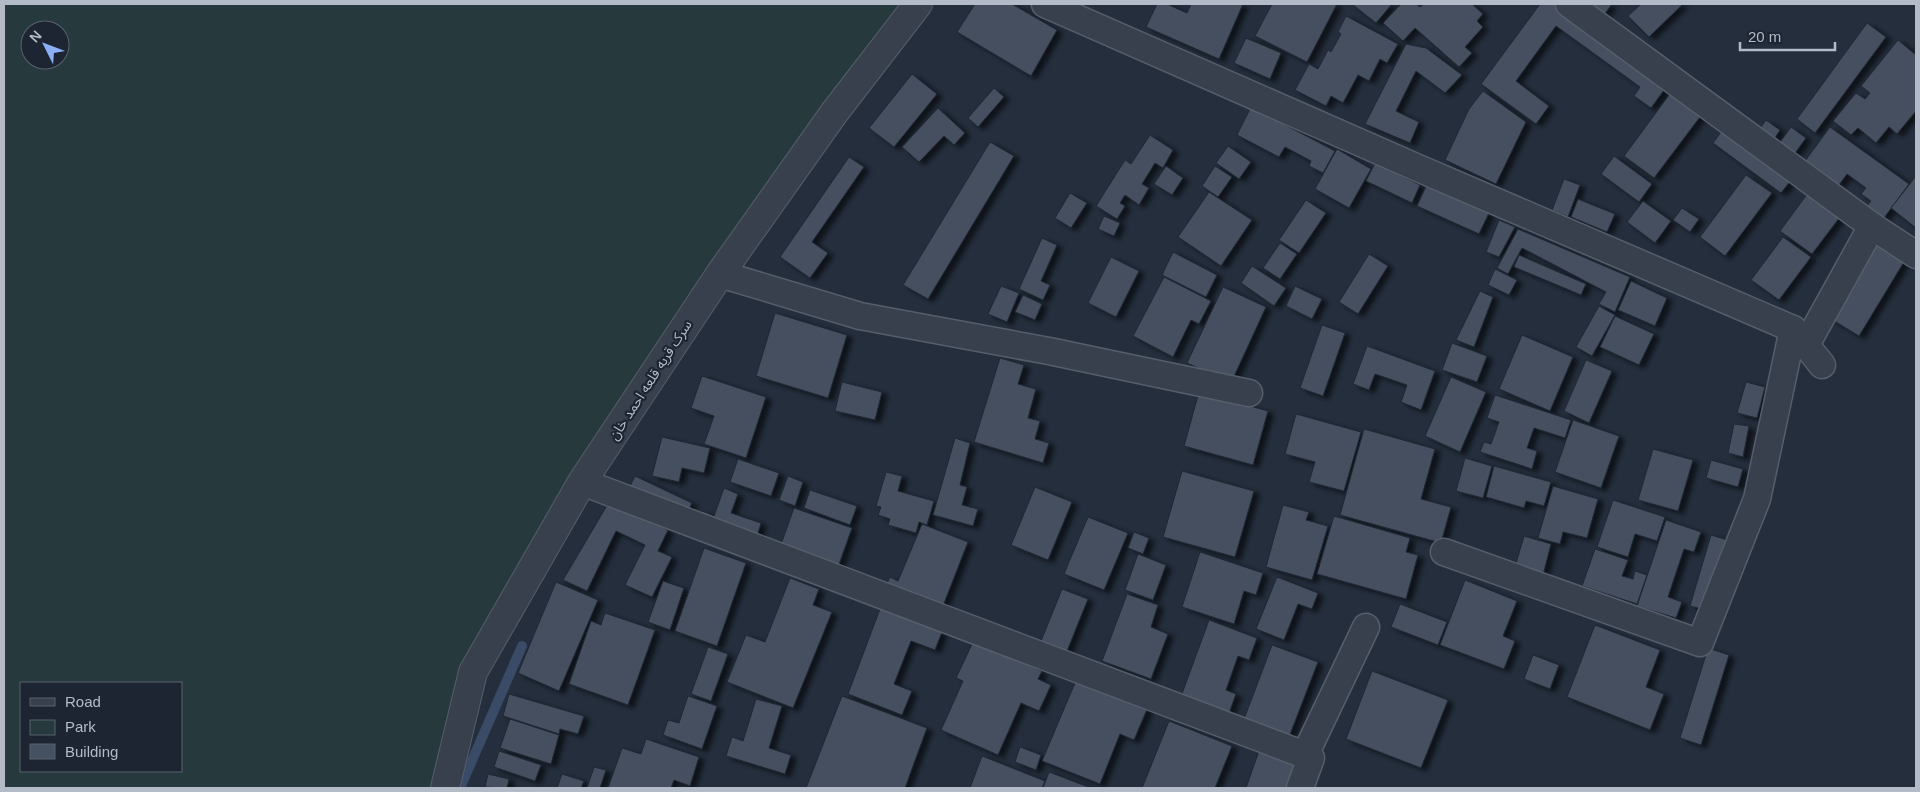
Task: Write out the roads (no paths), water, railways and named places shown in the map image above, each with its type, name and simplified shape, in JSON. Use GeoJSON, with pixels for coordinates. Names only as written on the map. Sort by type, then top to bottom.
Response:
{"type":"FeatureCollection","features":[{"type":"Feature","properties":{"kind":"street","name":"سرک قریه قلعه احمد خان"},"geometry":{"type":"LineString","coordinates":[[445,788],[473,672],[582,482],[720,274],[834,113],[918,4]]}},
{"type":"Feature","properties":{"kind":"street"},"geometry":{"type":"LineString","coordinates":[[1044,4],[1418,168],[1807,347]]}},
{"type":"Feature","properties":{"kind":"street"},"geometry":{"type":"LineString","coordinates":[[1569,4],[1872,226],[1916,255]]}},
{"type":"Feature","properties":{"kind":"street"},"geometry":{"type":"LineString","coordinates":[[1444,552],[1700,643],[1757,498],[1807,347],[1872,226]]}},
{"type":"Feature","properties":{"kind":"street"},"geometry":{"type":"LineString","coordinates":[[720,274],[860,316],[1049,350],[1249,393]]}},
{"type":"Feature","properties":{"kind":"street"},"geometry":{"type":"LineString","coordinates":[[582,482],[1311,758],[1300,788]]}},
{"type":"Feature","properties":{"kind":"street"},"geometry":{"type":"LineString","coordinates":[[1304,756],[1366,627]]}},
{"type":"Feature","properties":{"kind":"waterway"},"geometry":{"type":"LineString","coordinates":[[460,788],[522,646]]}}]}
